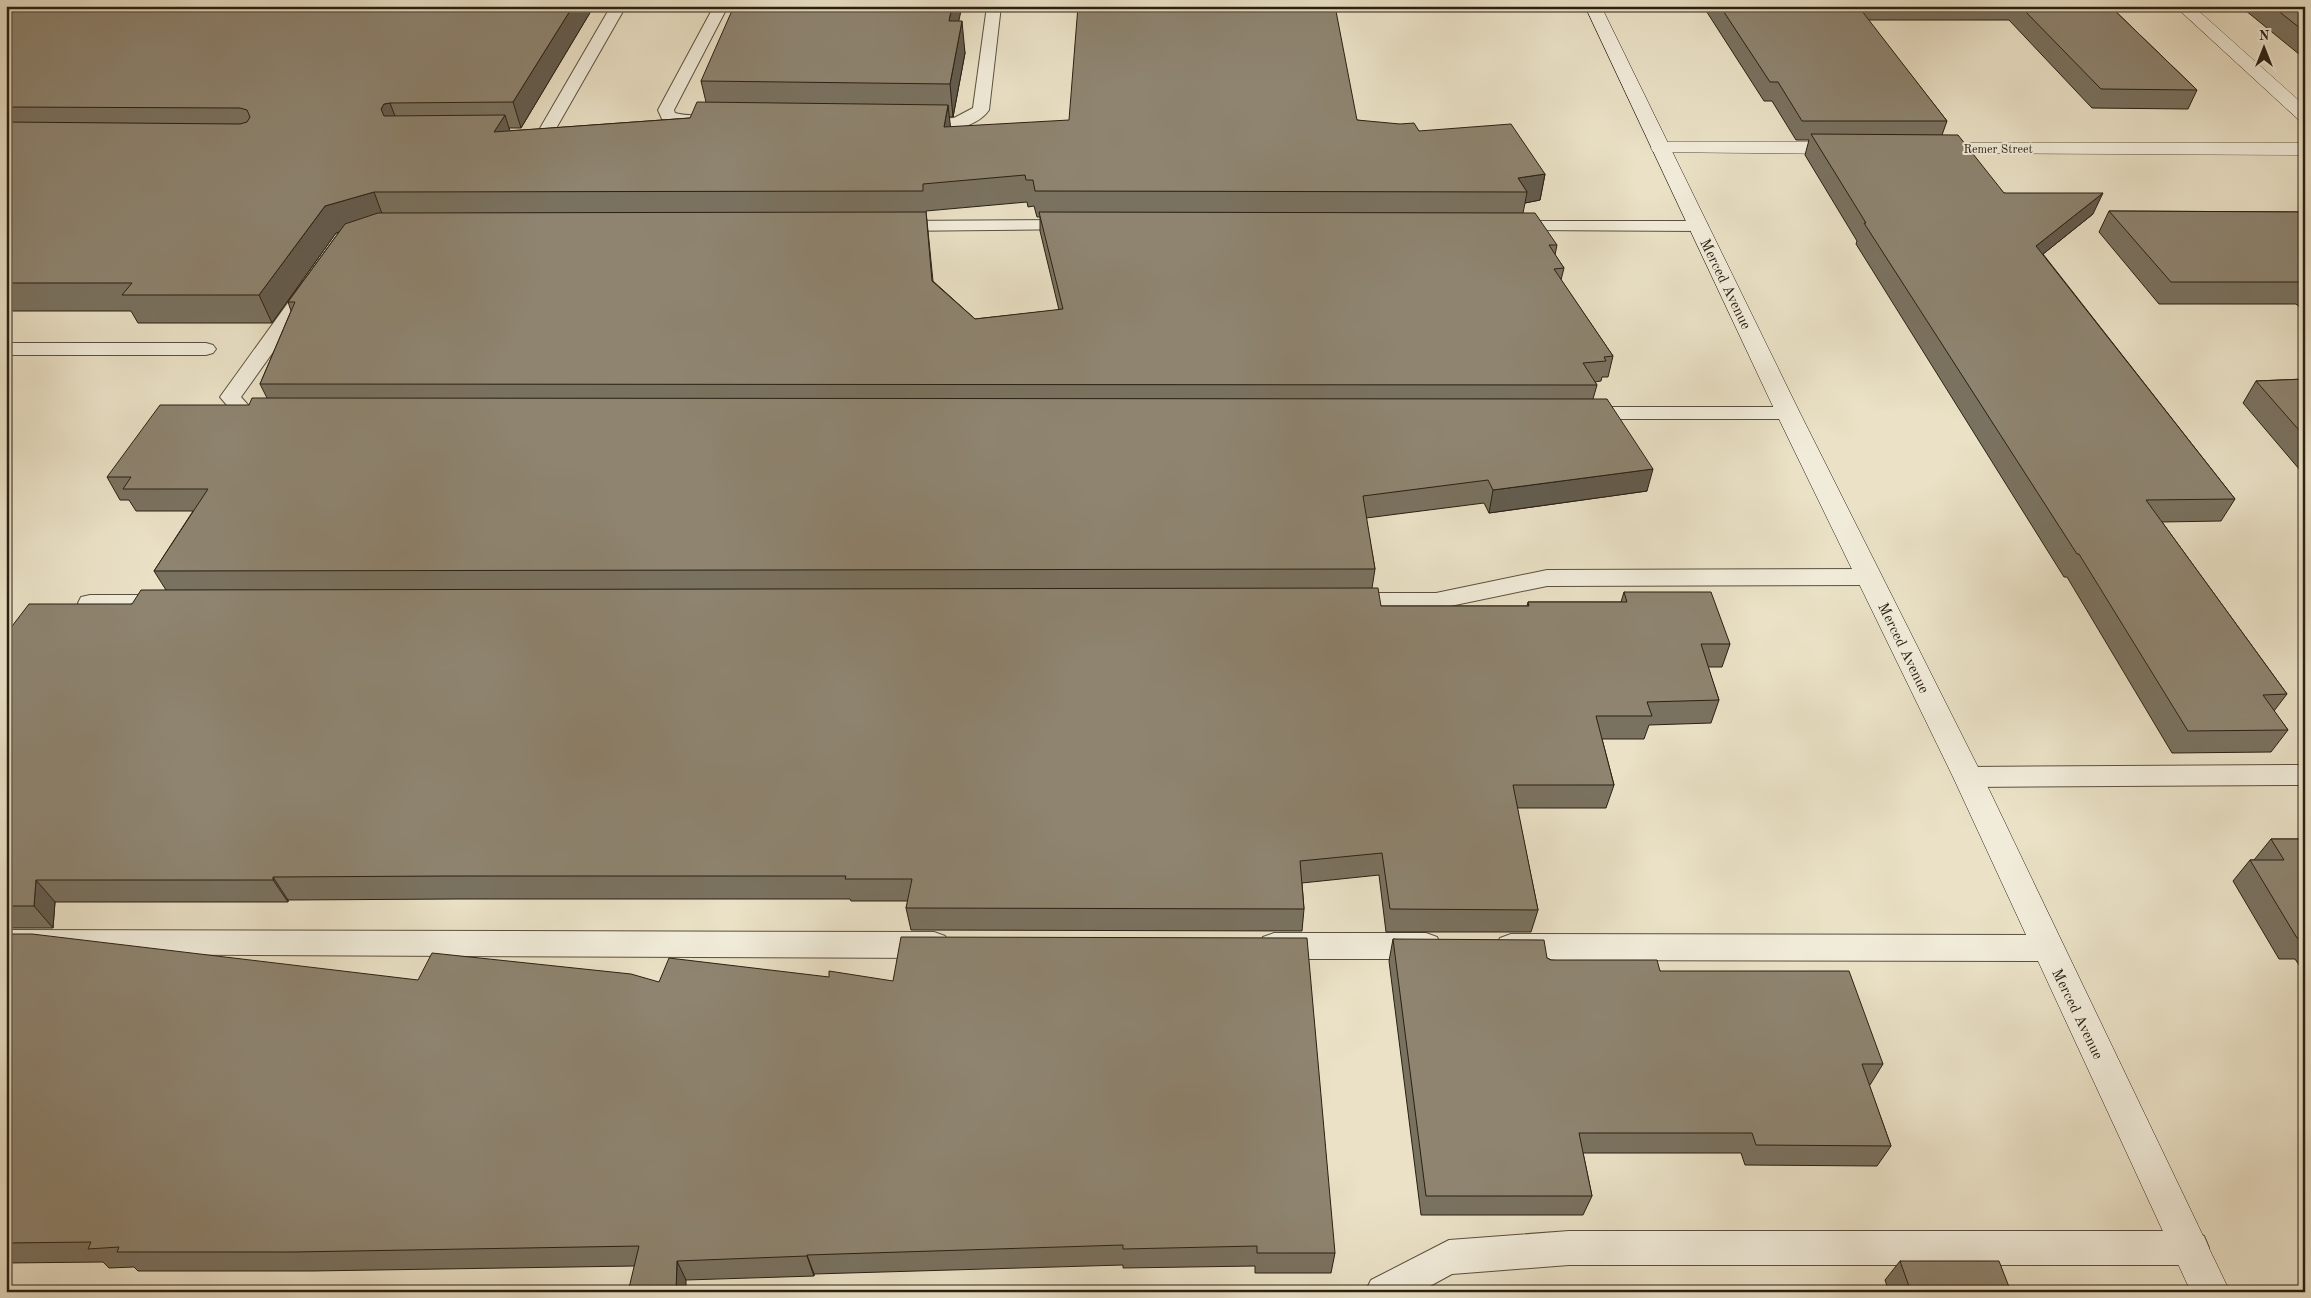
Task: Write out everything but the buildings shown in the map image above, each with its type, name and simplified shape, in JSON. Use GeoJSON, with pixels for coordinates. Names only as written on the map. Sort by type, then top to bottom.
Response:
{"type":"FeatureCollection","features":[{"type":"Feature","properties":{"kind":"street","name":"Merced Avenue"},"geometry":{"type":"LineString","coordinates":[[1593,6],[1788,413],[1968,777],[2047,948],[2192,1248],[2211,1292]]}},
{"type":"Feature","properties":{"kind":"street"},"geometry":{"type":"LineString","coordinates":[[2182,6],[2305,116]]}},
{"type":"Feature","properties":{"kind":"street"},"geometry":{"type":"LineString","coordinates":[[1660,148],[1859,148]]}},
{"type":"Feature","properties":{"kind":"street","name":"Remer Street"},"geometry":{"type":"LineString","coordinates":[[1918,148],[2305,149]]}},
{"type":"Feature","properties":{"kind":"lane"},"geometry":{"type":"LineString","coordinates":[[506,135],[544,135],[619,6]]}},
{"type":"Feature","properties":{"kind":"lane"},"geometry":{"type":"LineString","coordinates":[[721,6],[666,110],[668,116],[685,121],[725,121]]}},
{"type":"Feature","properties":{"kind":"lane"},"geometry":{"type":"LineString","coordinates":[[904,124],[953,124],[969,120],[981,110],[994,6]]}},
{"type":"Feature","properties":{"kind":"lane"},"geometry":{"type":"LineString","coordinates":[[877,226],[1090,225]]}},
{"type":"Feature","properties":{"kind":"lane"},"geometry":{"type":"LineString","coordinates":[[1492,225],[1699,226]]}},
{"type":"Feature","properties":{"kind":"lane"},"geometry":{"type":"LineString","coordinates":[[283,412],[243,412],[230,397],[322,270]]}},
{"type":"Feature","properties":{"kind":"lane"},"geometry":{"type":"LineString","coordinates":[[6,349],[206,349]]}},
{"type":"Feature","properties":{"kind":"lane"},"geometry":{"type":"LineString","coordinates":[[1559,413],[1788,413]]}},
{"type":"Feature","properties":{"kind":"lane"},"geometry":{"type":"LineString","coordinates":[[1326,602],[1436,601],[1547,578],[1869,577]]}},
{"type":"Feature","properties":{"kind":"lane"},"geometry":{"type":"LineString","coordinates":[[90,603],[190,603]]}},
{"type":"Feature","properties":{"kind":"lane"},"geometry":{"type":"LineString","coordinates":[[1968,777],[2305,775]]}},
{"type":"Feature","properties":{"kind":"lane"},"geometry":{"type":"LineString","coordinates":[[6,942],[962,945]]}},
{"type":"Feature","properties":{"kind":"lane"},"geometry":{"type":"LineString","coordinates":[[1250,946],[1450,946]]}},
{"type":"Feature","properties":{"kind":"lane"},"geometry":{"type":"LineString","coordinates":[[1479,947],[2047,948]]}},
{"type":"Feature","properties":{"kind":"lane"},"geometry":{"type":"LineString","coordinates":[[1382,1292],[1449,1257],[1569,1248],[2192,1248]]}}]}
